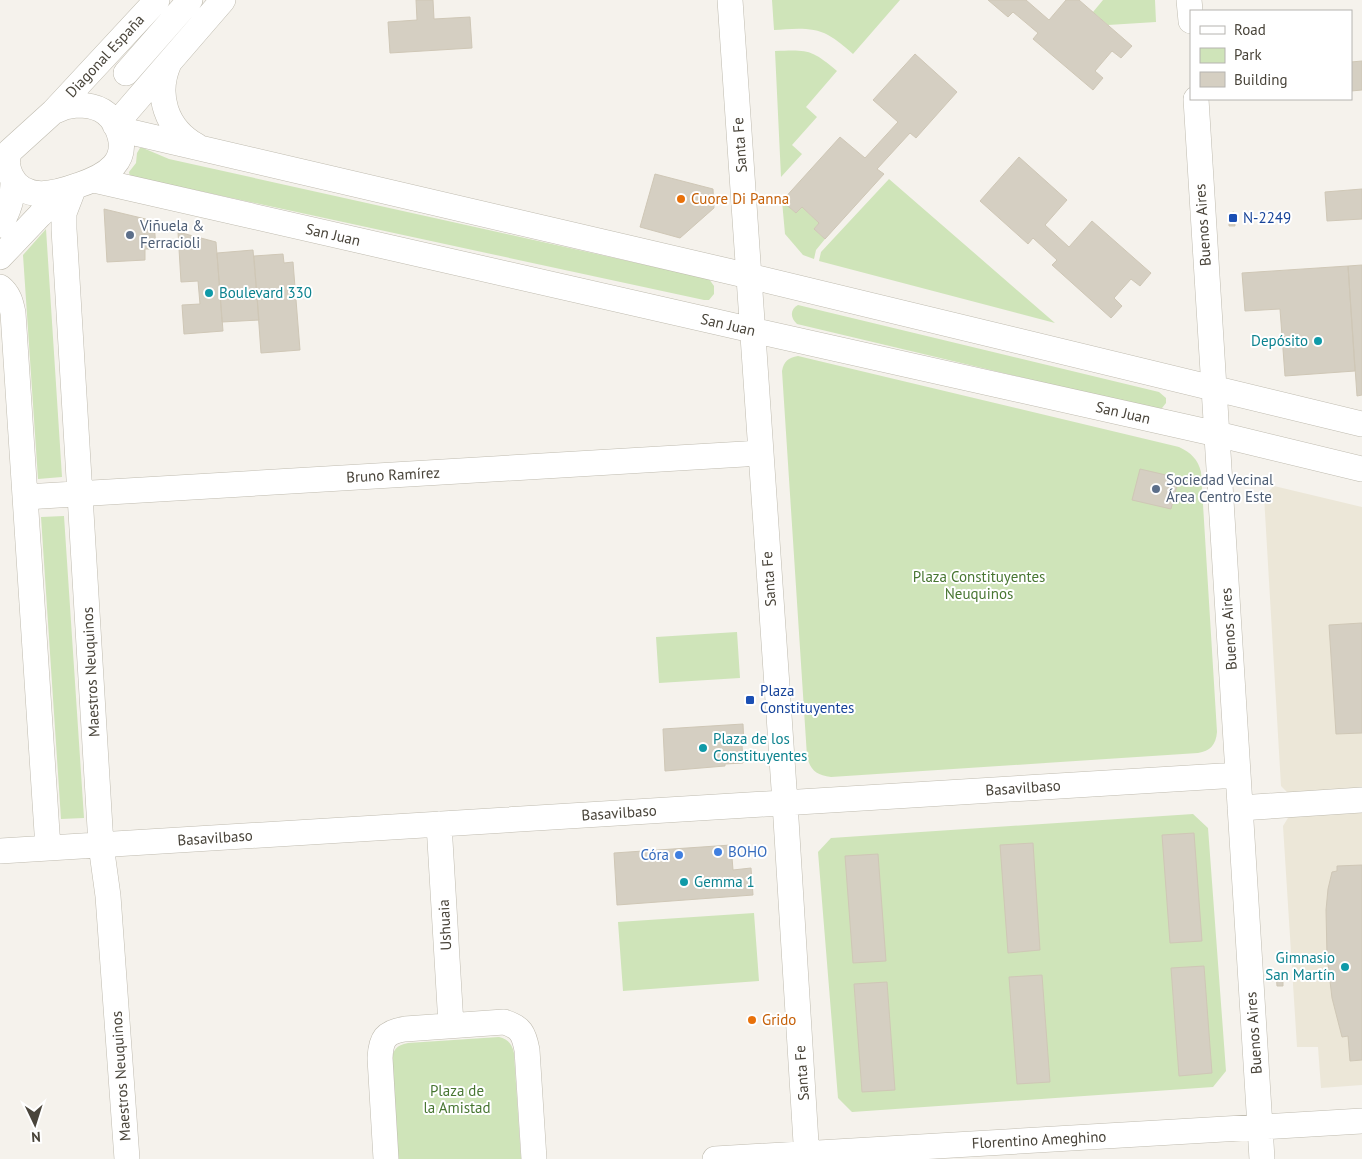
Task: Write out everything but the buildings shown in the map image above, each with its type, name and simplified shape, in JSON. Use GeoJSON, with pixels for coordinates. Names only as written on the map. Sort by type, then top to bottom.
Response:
{"type":"FeatureCollection","features":[{"type":"Feature","properties":{"kind":"street","name":"Diagonal España"},"geometry":{"type":"LineString","coordinates":[[14,188],[7,165],[10,150],[53,112],[157,0]]}},
{"type":"Feature","properties":{"kind":"street"},"geometry":{"type":"LineString","coordinates":[[126,73],[190,0]]}},
{"type":"Feature","properties":{"kind":"street"},"geometry":{"type":"LineString","coordinates":[[116,127],[169,62],[224,0]]}},
{"type":"Feature","properties":{"kind":"street","name":"Santa Fe"},"geometry":{"type":"LineString","coordinates":[[730,0],[807,1156]]}},
{"type":"Feature","properties":{"kind":"street"},"geometry":{"type":"LineString","coordinates":[[169,62],[163,80],[166,109],[179,134],[201,149]]}},
{"type":"Feature","properties":{"kind":"street","name":"Buenos Aires"},"geometry":{"type":"LineString","coordinates":[[1196,100],[1262,1159]]}},
{"type":"Feature","properties":{"kind":"street","name":"Diagonal España"},"geometry":{"type":"LineString","coordinates":[[53,112],[65,106],[90,105],[100,108],[106,113],[116,127]]}},
{"type":"Feature","properties":{"kind":"street"},"geometry":{"type":"LineString","coordinates":[[116,127],[201,149],[749,276],[1362,424]]}},
{"type":"Feature","properties":{"kind":"street"},"geometry":{"type":"LineString","coordinates":[[0,225],[9,208],[14,188],[47,194],[78,186],[105,174],[114,166],[119,157],[121,142],[116,127]]}},
{"type":"Feature","properties":{"kind":"street"},"geometry":{"type":"LineString","coordinates":[[0,135],[31,133]]}},
{"type":"Feature","properties":{"kind":"street"},"geometry":{"type":"LineString","coordinates":[[0,256],[40,215],[78,186]]}},
{"type":"Feature","properties":{"kind":"street","name":"San Juan"},"geometry":{"type":"LineString","coordinates":[[78,186],[752,330],[1217,434],[1362,469]]}},
{"type":"Feature","properties":{"kind":"street","name":"Maestros Neuquinos"},"geometry":{"type":"LineString","coordinates":[[78,186],[64,214],[64,229],[101,845],[108,896],[127,1159]]}},
{"type":"Feature","properties":{"kind":"street"},"geometry":{"type":"LineString","coordinates":[[0,287],[6,292],[13,313],[48,848]]}},
{"type":"Feature","properties":{"kind":"street","name":"Bruno Ramírez"},"geometry":{"type":"LineString","coordinates":[[25,497],[761,453]]}},
{"type":"Feature","properties":{"kind":"street","name":"Basavilbaso"},"geometry":{"type":"LineString","coordinates":[[0,851],[1238,775]]}},
{"type":"Feature","properties":{"kind":"street"},"geometry":{"type":"LineString","coordinates":[[1240,808],[1362,800]]}},
{"type":"Feature","properties":{"kind":"street","name":"Ushuaia"},"geometry":{"type":"LineString","coordinates":[[439,824],[451,1025]]}},
{"type":"Feature","properties":{"kind":"street"},"geometry":{"type":"LineString","coordinates":[[386,1159],[380,1058],[384,1037],[405,1028],[504,1022],[516,1027],[520,1031],[524,1037],[527,1050],[534,1159]]}},
{"type":"Feature","properties":{"kind":"street","name":"Florentino Ameghino"},"geometry":{"type":"LineString","coordinates":[[715,1159],[807,1156],[1362,1121]]}},
{"type":"Feature","properties":{"kind":"shaded area"},"geometry":{"type":"Polygon","coordinates":[[[1274,486],[1362,507],[1362,789],[1290,795],[1281,786],[1264,496],[1274,486]]]}},
{"type":"Feature","properties":{"kind":"shaded area"},"geometry":{"type":"Polygon","coordinates":[[[1362,808],[1362,1085],[1321,1088],[1318,1047],[1297,1047],[1283,826],[1291,813],[1362,808]]]}},
{"type":"Feature","properties":{"kind":"green space"},"geometry":{"type":"Polygon","coordinates":[[[772,0],[900,0],[853,54],[835,39],[822,32],[801,29],[774,30],[772,0]]]}},
{"type":"Feature","properties":{"kind":"green space"},"geometry":{"type":"Polygon","coordinates":[[[1103,0],[1155,0],[1156,22],[1108,25],[1093,12],[1103,0]]]}},
{"type":"Feature","properties":{"kind":"green space"},"geometry":{"type":"Polygon","coordinates":[[[775,51],[809,52],[821,58],[837,71],[806,107],[817,117],[792,145],[802,154],[781,177],[775,51]]]}},
{"type":"Feature","properties":{"kind":"green space"},"geometry":{"type":"Polygon","coordinates":[[[140,148],[169,159],[709,279],[714,286],[714,294],[709,300],[704,300],[130,177],[129,172],[136,163],[137,153],[140,148]]]}},
{"type":"Feature","properties":{"kind":"green space"},"geometry":{"type":"Polygon","coordinates":[[[889,179],[1055,323],[819,261],[821,252],[889,179]]]}},
{"type":"Feature","properties":{"kind":"green space"},"geometry":{"type":"Polygon","coordinates":[[[782,201],[796,213],[802,207],[819,223],[814,229],[825,239],[816,250],[814,259],[803,255],[785,234],[782,201]]]}},
{"type":"Feature","properties":{"kind":"green space"},"geometry":{"type":"Polygon","coordinates":[[[46,229],[62,477],[38,479],[23,255],[46,229]]]}},
{"type":"Feature","properties":{"kind":"green space"},"geometry":{"type":"Polygon","coordinates":[[[798,305],[1159,392],[1166,398],[1166,403],[1162,408],[1155,409],[797,324],[792,314],[793,309],[798,305]]]}},
{"type":"Feature","properties":{"kind":"green space","name":"Plaza Constituyentes Neuquinos"},"geometry":{"type":"Polygon","coordinates":[[[798,356],[1179,447],[1193,457],[1198,463],[1201,472],[1217,732],[1212,747],[1198,753],[831,777],[814,771],[807,756],[782,371],[787,361],[798,356]]]}},
{"type":"Feature","properties":{"kind":"green space"},"geometry":{"type":"Polygon","coordinates":[[[64,516],[84,818],[61,819],[41,517],[64,516]]]}},
{"type":"Feature","properties":{"kind":"green space"},"geometry":{"type":"Polygon","coordinates":[[[737,632],[740,678],[659,683],[656,637],[737,632]]]}},
{"type":"Feature","properties":{"kind":"green space"},"geometry":{"type":"Polygon","coordinates":[[[1193,814],[1208,828],[1226,1071],[1213,1087],[852,1112],[838,1098],[818,852],[831,838],[1193,814]]]}},
{"type":"Feature","properties":{"kind":"green space"},"geometry":{"type":"Polygon","coordinates":[[[754,913],[759,981],[623,991],[618,922],[754,913]]]}},
{"type":"Feature","properties":{"kind":"green space","name":"Plaza de la Amistad"},"geometry":{"type":"Polygon","coordinates":[[[499,1037],[509,1042],[514,1053],[521,1159],[398,1159],[391,1062],[396,1049],[408,1043],[499,1037]]]}},
{"type":"Feature","properties":{"kind":"place","name":"Cuore Di Panna"},"geometry":{"type":"Point","coordinates":[681,199]}},
{"type":"Feature","properties":{"kind":"place","name":"N-2249"},"geometry":{"type":"Point","coordinates":[1233,218]}},
{"type":"Feature","properties":{"kind":"place","name":"Viñuela & Ferracioli"},"geometry":{"type":"Point","coordinates":[130,235]}},
{"type":"Feature","properties":{"kind":"place","name":"Boulevard 330"},"geometry":{"type":"Point","coordinates":[209,293]}},
{"type":"Feature","properties":{"kind":"place","name":"Depósito"},"geometry":{"type":"Point","coordinates":[1318,341]}},
{"type":"Feature","properties":{"kind":"place","name":"Sociedad Vecinal Área Centro Este"},"geometry":{"type":"Point","coordinates":[1156,489]}},
{"type":"Feature","properties":{"kind":"place","name":"Plaza Constituyentes"},"geometry":{"type":"Point","coordinates":[750,700]}},
{"type":"Feature","properties":{"kind":"place","name":"Plaza de los Constituyentes"},"geometry":{"type":"Point","coordinates":[703,748]}},
{"type":"Feature","properties":{"kind":"place","name":"BOHO"},"geometry":{"type":"Point","coordinates":[718,852]}},
{"type":"Feature","properties":{"kind":"place","name":"Córa"},"geometry":{"type":"Point","coordinates":[679,855]}},
{"type":"Feature","properties":{"kind":"place","name":"Gemma 1"},"geometry":{"type":"Point","coordinates":[684,882]}},
{"type":"Feature","properties":{"kind":"place","name":"Gimnasio San Martín"},"geometry":{"type":"Point","coordinates":[1345,967]}},
{"type":"Feature","properties":{"kind":"place","name":"Grido"},"geometry":{"type":"Point","coordinates":[752,1020]}}]}
